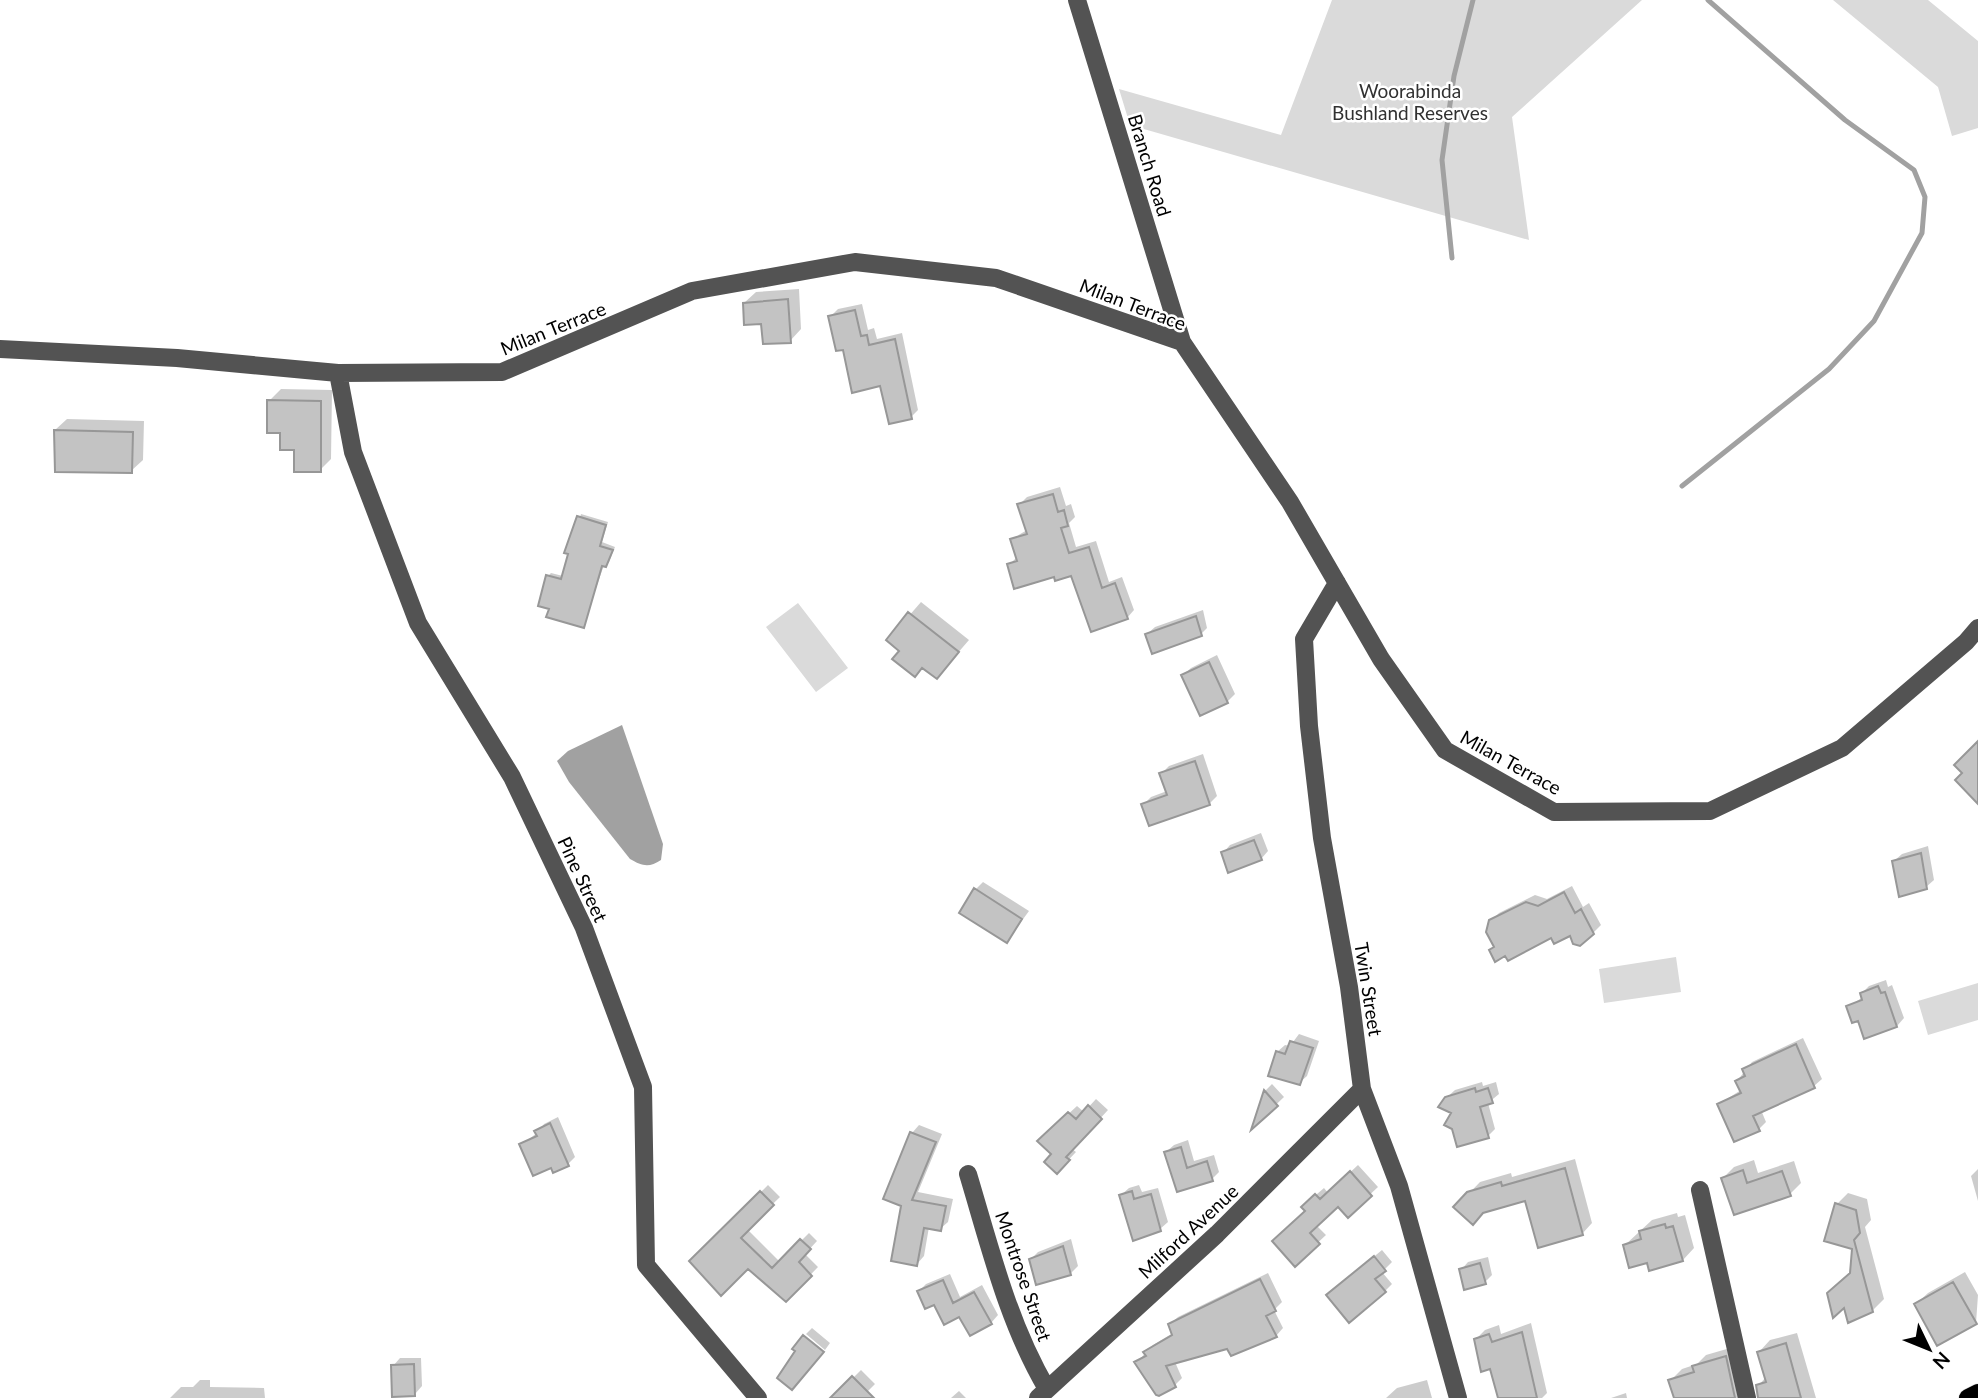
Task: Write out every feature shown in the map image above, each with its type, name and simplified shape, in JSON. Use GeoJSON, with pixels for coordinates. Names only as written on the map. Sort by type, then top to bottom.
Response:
{"type":"FeatureCollection","features":[{"type":"Feature","properties":{"kind":"main road"},"geometry":{"type":"LineString","coordinates":[[1968,1398],[1978,1393]]}},
{"type":"Feature","properties":{"kind":"street","name":"Branch Road"},"geometry":{"type":"LineString","coordinates":[[1077,0],[1182,342]]}},
{"type":"Feature","properties":{"kind":"street","name":"Milan Terrace"},"geometry":{"type":"LineString","coordinates":[[0,349],[172,357],[338,373],[502,372],[692,291],[855,262],[996,278],[1081,305],[1182,342],[1290,502],[1381,659],[1445,750],[1554,812],[1710,811],[1842,748],[1966,642],[1978,628]]}},
{"type":"Feature","properties":{"kind":"street","name":"Pine Street"},"geometry":{"type":"LineString","coordinates":[[338,373],[353,452],[418,623],[512,777],[584,928],[643,1087],[646,1265],[758,1398]]}},
{"type":"Feature","properties":{"kind":"street","name":"Twin Street"},"geometry":{"type":"LineString","coordinates":[[1337,583],[1304,639],[1309,726],[1321,826],[1349,987],[1362,1089],[1399,1186],[1458,1398]]}},
{"type":"Feature","properties":{"kind":"street","name":"Milford Avenue"},"geometry":{"type":"LineString","coordinates":[[1042,1394],[1217,1234],[1362,1089]]}},
{"type":"Feature","properties":{"kind":"street","name":"Montrose Street"},"geometry":{"type":"LineString","coordinates":[[968,1174],[1000,1283],[1042,1394]]}},
{"type":"Feature","properties":{"kind":"street"},"geometry":{"type":"LineString","coordinates":[[1700,1190],[1747,1398]]}},
{"type":"Feature","properties":{"kind":"green space","name":"Woorabinda Bushland Reserves"},"geometry":{"type":"Polygon","coordinates":[[[1332,0],[1642,0],[1512,117],[1529,240],[1130,125],[1119,89],[1281,135],[1332,0]]]}},
{"type":"Feature","properties":{"kind":"green space"},"geometry":{"type":"Polygon","coordinates":[[[1833,0],[1928,0],[1978,41],[1978,128],[1952,136],[1938,87],[1833,0]]]}},
{"type":"Feature","properties":{"kind":"green space"},"geometry":{"type":"Polygon","coordinates":[[[798,603],[848,668],[816,692],[766,627],[798,603]]]}},
{"type":"Feature","properties":{"kind":"green space"},"geometry":{"type":"Polygon","coordinates":[[[1676,957],[1681,992],[1604,1003],[1599,969],[1676,957]]]}},
{"type":"Feature","properties":{"kind":"green space"},"geometry":{"type":"Polygon","coordinates":[[[1978,983],[1978,1020],[1928,1035],[1918,1001],[1978,983]]]}},
{"type":"Feature","properties":{"kind":"shaded area"},"geometry":{"type":"Polygon","coordinates":[[[622,725],[663,844],[661,860],[649,865],[642,865],[630,859],[569,782],[557,761],[568,751],[622,725]]]}},
{"type":"Feature","properties":{"kind":"building"},"geometry":{"type":"Polygon","coordinates":[[[788,299],[791,343],[763,344],[761,324],[744,325],[743,303],[788,299]]]}},
{"type":"Feature","properties":{"kind":"building"},"geometry":{"type":"Polygon","coordinates":[[[855,310],[861,336],[867,335],[869,345],[895,339],[912,419],[889,424],[880,386],[852,393],[843,350],[836,351],[828,316],[855,310]]]}},
{"type":"Feature","properties":{"kind":"building"},"geometry":{"type":"Polygon","coordinates":[[[267,400],[321,401],[321,472],[294,472],[294,450],[280,450],[280,433],[267,433],[267,400]]]}},
{"type":"Feature","properties":{"kind":"building"},"geometry":{"type":"Polygon","coordinates":[[[54,430],[133,432],[132,473],[55,472],[54,430]]]}},
{"type":"Feature","properties":{"kind":"building"},"geometry":{"type":"Polygon","coordinates":[[[1053,494],[1058,512],[1064,510],[1068,526],[1061,528],[1069,553],[1089,547],[1102,588],[1115,583],[1128,619],[1091,632],[1071,576],[1055,581],[1054,577],[1014,589],[1007,564],[1017,561],[1010,539],[1027,534],[1017,504],[1053,494]]]}},
{"type":"Feature","properties":{"kind":"building"},"geometry":{"type":"Polygon","coordinates":[[[577,516],[606,525],[600,546],[613,550],[606,567],[602,566],[584,628],[546,617],[549,609],[538,606],[546,575],[561,579],[568,554],[564,553],[577,516]]]}},
{"type":"Feature","properties":{"kind":"building"},"geometry":{"type":"Polygon","coordinates":[[[908,612],[959,652],[937,679],[922,668],[915,677],[892,659],[899,651],[886,640],[908,612]]]}},
{"type":"Feature","properties":{"kind":"building"},"geometry":{"type":"Polygon","coordinates":[[[1196,616],[1202,636],[1152,654],[1145,634],[1196,616]]]}},
{"type":"Feature","properties":{"kind":"building"},"geometry":{"type":"Polygon","coordinates":[[[1209,662],[1228,703],[1200,716],[1181,675],[1209,662]]]}},
{"type":"Feature","properties":{"kind":"building"},"geometry":{"type":"Polygon","coordinates":[[[1978,741],[1978,804],[1955,780],[1962,773],[1954,765],[1978,741]]]}},
{"type":"Feature","properties":{"kind":"building"},"geometry":{"type":"Polygon","coordinates":[[[1195,761],[1210,805],[1149,826],[1141,804],[1167,795],[1159,773],[1195,761]]]}},
{"type":"Feature","properties":{"kind":"building"},"geometry":{"type":"Polygon","coordinates":[[[1254,840],[1262,860],[1228,873],[1221,852],[1254,840]]]}},
{"type":"Feature","properties":{"kind":"building"},"geometry":{"type":"Polygon","coordinates":[[[1921,853],[1927,889],[1899,897],[1892,861],[1921,853]]]}},
{"type":"Feature","properties":{"kind":"building"},"geometry":{"type":"Polygon","coordinates":[[[974,888],[1022,919],[1007,943],[959,913],[974,888]]]}},
{"type":"Feature","properties":{"kind":"building"},"geometry":{"type":"Polygon","coordinates":[[[1564,892],[1575,913],[1581,909],[1594,934],[1580,946],[1573,944],[1570,936],[1554,944],[1551,938],[1508,961],[1505,956],[1495,962],[1489,950],[1494,947],[1486,932],[1489,920],[1526,902],[1538,906],[1564,892]]]}},
{"type":"Feature","properties":{"kind":"building"},"geometry":{"type":"Polygon","coordinates":[[[1878,986],[1881,993],[1885,992],[1897,1027],[1864,1039],[1858,1021],[1852,1023],[1846,1006],[1862,1000],[1860,993],[1878,986]]]}},
{"type":"Feature","properties":{"kind":"building"},"geometry":{"type":"Polygon","coordinates":[[[1290,1041],[1313,1048],[1300,1085],[1268,1076],[1276,1051],[1285,1054],[1290,1041]]]}},
{"type":"Feature","properties":{"kind":"building"},"geometry":{"type":"Polygon","coordinates":[[[1796,1044],[1815,1088],[1753,1116],[1760,1131],[1734,1142],[1717,1104],[1741,1093],[1735,1081],[1745,1076],[1742,1069],[1796,1044]]]}},
{"type":"Feature","properties":{"kind":"building"},"geometry":{"type":"Polygon","coordinates":[[[1475,1088],[1476,1092],[1488,1088],[1493,1103],[1480,1107],[1489,1138],[1457,1147],[1452,1129],[1444,1125],[1451,1113],[1438,1107],[1445,1097],[1475,1088]]]}},
{"type":"Feature","properties":{"kind":"building"},"geometry":{"type":"Polygon","coordinates":[[[1264,1090],[1278,1106],[1251,1130],[1264,1090]]]}},
{"type":"Feature","properties":{"kind":"building"},"geometry":{"type":"Polygon","coordinates":[[[1088,1105],[1102,1119],[1066,1157],[1070,1160],[1057,1174],[1044,1162],[1051,1154],[1037,1141],[1068,1112],[1076,1119],[1088,1105]]]}},
{"type":"Feature","properties":{"kind":"building"},"geometry":{"type":"Polygon","coordinates":[[[550,1123],[569,1166],[553,1173],[551,1168],[533,1176],[519,1144],[537,1136],[534,1131],[550,1123]]]}},
{"type":"Feature","properties":{"kind":"building"},"geometry":{"type":"Polygon","coordinates":[[[910,1132],[936,1142],[912,1200],[946,1206],[941,1231],[924,1228],[917,1266],[891,1261],[901,1206],[883,1199],[910,1132]]]}},
{"type":"Feature","properties":{"kind":"building"},"geometry":{"type":"Polygon","coordinates":[[[1181,1147],[1187,1168],[1207,1161],[1213,1181],[1177,1192],[1164,1152],[1181,1147]]]}},
{"type":"Feature","properties":{"kind":"building"},"geometry":{"type":"Polygon","coordinates":[[[1565,1168],[1583,1235],[1538,1248],[1525,1201],[1483,1213],[1473,1225],[1453,1207],[1467,1192],[1501,1182],[1502,1186],[1565,1168]]]}},
{"type":"Feature","properties":{"kind":"building"},"geometry":{"type":"Polygon","coordinates":[[[1743,1170],[1747,1183],[1782,1171],[1791,1196],[1734,1215],[1721,1178],[1743,1170]]]}},
{"type":"Feature","properties":{"kind":"building"},"geometry":{"type":"Polygon","coordinates":[[[1350,1171],[1372,1196],[1348,1218],[1338,1207],[1310,1233],[1320,1244],[1295,1267],[1272,1241],[1305,1211],[1301,1207],[1315,1194],[1320,1199],[1350,1171]]]}},
{"type":"Feature","properties":{"kind":"building"},"geometry":{"type":"Polygon","coordinates":[[[760,1191],[774,1205],[741,1238],[772,1268],[800,1239],[811,1249],[799,1262],[812,1276],[786,1302],[748,1269],[721,1296],[689,1261],[760,1191]]]}},
{"type":"Feature","properties":{"kind":"building"},"geometry":{"type":"Polygon","coordinates":[[[1132,1191],[1134,1199],[1151,1194],[1161,1231],[1133,1241],[1119,1195],[1132,1191]]]}},
{"type":"Feature","properties":{"kind":"building"},"geometry":{"type":"Polygon","coordinates":[[[1835,1203],[1856,1210],[1860,1233],[1854,1240],[1873,1312],[1848,1323],[1844,1308],[1833,1318],[1827,1293],[1850,1273],[1852,1249],[1824,1241],[1835,1203]]]}},
{"type":"Feature","properties":{"kind":"building"},"geometry":{"type":"Polygon","coordinates":[[[1665,1224],[1666,1228],[1673,1226],[1683,1261],[1649,1271],[1647,1263],[1629,1268],[1623,1245],[1641,1239],[1639,1231],[1665,1224]]]}},
{"type":"Feature","properties":{"kind":"building"},"geometry":{"type":"Polygon","coordinates":[[[1063,1246],[1071,1275],[1036,1285],[1029,1259],[1063,1246]]]}},
{"type":"Feature","properties":{"kind":"building"},"geometry":{"type":"Polygon","coordinates":[[[1374,1256],[1386,1271],[1375,1279],[1386,1292],[1349,1323],[1326,1295],[1374,1256]]]}},
{"type":"Feature","properties":{"kind":"building"},"geometry":{"type":"Polygon","coordinates":[[[1480,1263],[1486,1284],[1464,1290],[1459,1269],[1480,1263]]]}},
{"type":"Feature","properties":{"kind":"building"},"geometry":{"type":"Polygon","coordinates":[[[1260,1279],[1276,1311],[1266,1316],[1277,1337],[1231,1356],[1227,1349],[1166,1366],[1176,1387],[1156,1395],[1134,1362],[1146,1356],[1143,1352],[1172,1335],[1168,1324],[1260,1279]]]}},
{"type":"Feature","properties":{"kind":"building"},"geometry":{"type":"Polygon","coordinates":[[[943,1280],[953,1303],[974,1292],[992,1324],[970,1336],[959,1317],[944,1325],[934,1305],[925,1309],[917,1291],[943,1280]]]}},
{"type":"Feature","properties":{"kind":"building"},"geometry":{"type":"Polygon","coordinates":[[[1953,1282],[1977,1324],[1937,1346],[1914,1304],[1953,1282]]]}},
{"type":"Feature","properties":{"kind":"building"},"geometry":{"type":"Polygon","coordinates":[[[1522,1332],[1537,1398],[1498,1398],[1490,1369],[1481,1372],[1474,1339],[1489,1334],[1492,1342],[1522,1332]]]}},
{"type":"Feature","properties":{"kind":"building"},"geometry":{"type":"Polygon","coordinates":[[[803,1335],[824,1352],[792,1390],[777,1378],[795,1351],[792,1349],[803,1335]]]}},
{"type":"Feature","properties":{"kind":"building"},"geometry":{"type":"Polygon","coordinates":[[[1786,1343],[1801,1398],[1758,1398],[1756,1385],[1766,1382],[1757,1352],[1786,1343]]]}},
{"type":"Feature","properties":{"kind":"building"},"geometry":{"type":"Polygon","coordinates":[[[1726,1356],[1735,1398],[1674,1398],[1668,1380],[1694,1372],[1692,1366],[1726,1356]]]}},
{"type":"Feature","properties":{"kind":"building"},"geometry":{"type":"Polygon","coordinates":[[[414,1364],[415,1396],[392,1397],[391,1365],[414,1364]]]}},
{"type":"Feature","properties":{"kind":"building"},"geometry":{"type":"Polygon","coordinates":[[[852,1376],[874,1398],[830,1398],[852,1376]]]}},
{"type":"Feature","properties":{"kind":"waterway"},"geometry":{"type":"LineString","coordinates":[[1452,258],[1442,160],[1454,76],[1473,0]]}},
{"type":"Feature","properties":{"kind":"waterway"},"geometry":{"type":"LineString","coordinates":[[1682,486],[1829,369],[1874,321],[1922,233],[1925,197],[1914,170],[1845,120],[1708,0]]}}]}
